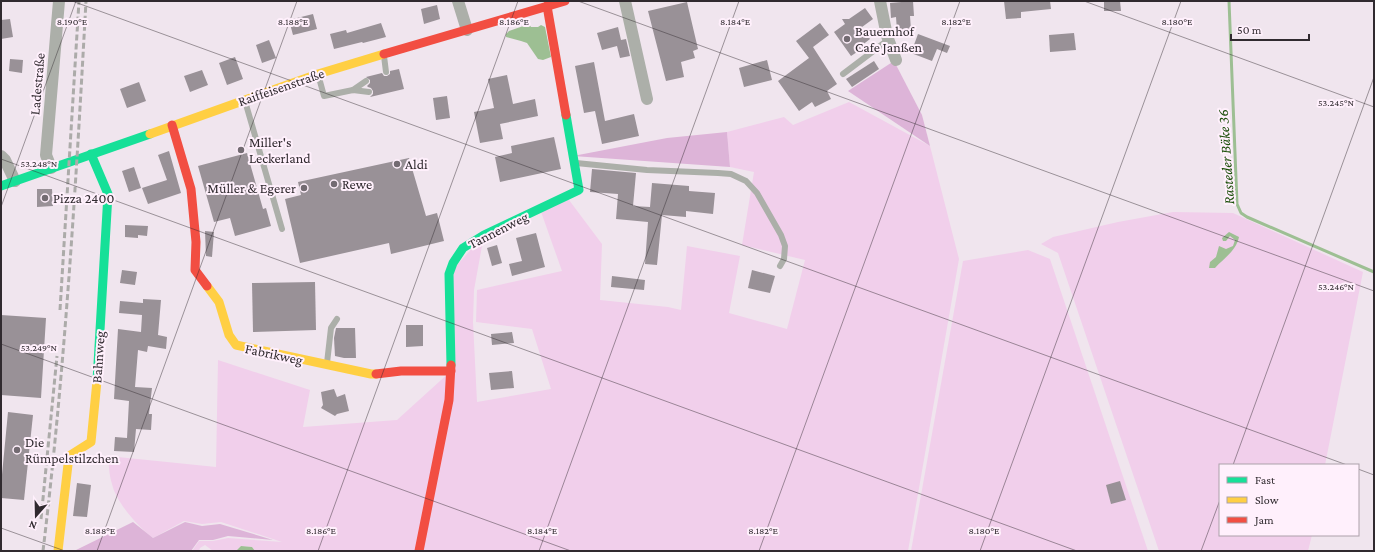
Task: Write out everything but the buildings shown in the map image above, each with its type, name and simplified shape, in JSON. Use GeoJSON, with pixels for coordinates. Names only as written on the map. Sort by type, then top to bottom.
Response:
{"type":"FeatureCollection","features":[{"type":"Feature","properties":{"kind":"street","name":"Ladestraße"},"geometry":{"type":"LineString","coordinates":[[51,168],[46,155],[60,1]]}},
{"type":"Feature","properties":{"kind":"street"},"geometry":{"type":"LineString","coordinates":[[458,1],[468,30]]}},
{"type":"Feature","properties":{"kind":"street","name":"Raiffeisenstraße"},"geometry":{"type":"LineString","coordinates":[[1,186],[318,74],[565,1]]}},
{"type":"Feature","properties":{"kind":"street"},"geometry":{"type":"LineString","coordinates":[[625,1],[647,99]]}},
{"type":"Feature","properties":{"kind":"street"},"geometry":{"type":"LineString","coordinates":[[880,1],[888,40],[896,60]]}},
{"type":"Feature","properties":{"kind":"street","name":"Tannenweg"},"geometry":{"type":"LineString","coordinates":[[419,551],[449,400],[450,274],[453,263],[462,248],[484,235],[579,190],[547,6]]}},
{"type":"Feature","properties":{"kind":"street","name":"Fabrikweg"},"geometry":{"type":"LineString","coordinates":[[172,125],[191,189],[196,242],[195,270],[219,302],[229,335],[236,345],[371,374],[401,371],[450,370]]}},
{"type":"Feature","properties":{"kind":"street","name":"Bahnweg"},"geometry":{"type":"LineString","coordinates":[[58,551],[68,456],[91,442],[98,368],[108,194],[91,154]]}},
{"type":"Feature","properties":{"kind":"street"},"geometry":{"type":"LineString","coordinates":[[1,156],[5,160],[15,181]]}},
{"type":"Feature","properties":{"kind":"lane"},"geometry":{"type":"LineString","coordinates":[[843,74],[888,40]]}},
{"type":"Feature","properties":{"kind":"lane"},"geometry":{"type":"LineString","coordinates":[[383,54],[386,72]]}},
{"type":"Feature","properties":{"kind":"lane"},"geometry":{"type":"LineString","coordinates":[[318,74],[324,96],[353,90],[369,92]]}},
{"type":"Feature","properties":{"kind":"lane"},"geometry":{"type":"LineString","coordinates":[[353,90],[366,81]]}},
{"type":"Feature","properties":{"kind":"lane"},"geometry":{"type":"LineString","coordinates":[[244,99],[282,229]]}},
{"type":"Feature","properties":{"kind":"lane"},"geometry":{"type":"LineString","coordinates":[[574,163],[647,170],[718,172],[731,174],[746,181],[757,193],[781,235],[785,246],[784,259],[780,266]]}},
{"type":"Feature","properties":{"kind":"lane"},"geometry":{"type":"LineString","coordinates":[[327,365],[331,328],[337,319]]}},
{"type":"Feature","properties":{"kind":"shaded area"},"geometry":{"type":"Polygon","coordinates":[[[529,24],[531,27],[538,27],[541,25],[545,27],[551,57],[543,60],[538,59],[527,43],[506,37],[506,34],[509,31],[529,24]]]}},
{"type":"Feature","properties":{"kind":"shaded area"},"geometry":{"type":"Polygon","coordinates":[[[894,61],[922,115],[930,146],[848,91],[894,61]]]}},
{"type":"Feature","properties":{"kind":"shaded area"},"geometry":{"type":"Polygon","coordinates":[[[849,102],[930,146],[959,259],[908,551],[255,551],[252,547],[241,546],[236,551],[213,551],[205,545],[200,548],[199,551],[192,551],[199,541],[213,541],[228,538],[282,542],[221,522],[202,524],[184,521],[153,538],[128,514],[114,491],[111,481],[108,456],[216,467],[218,360],[310,390],[303,427],[397,420],[451,371],[449,274],[484,235],[474,290],[473,322],[477,402],[551,389],[532,329],[476,322],[477,290],[562,271],[540,209],[566,196],[602,244],[600,300],[668,307],[681,310],[687,246],[740,256],[729,313],[787,329],[805,260],[742,245],[754,172],[730,167],[727,132],[784,117],[793,125],[849,102]]]}},
{"type":"Feature","properties":{"kind":"shaded area"},"geometry":{"type":"Polygon","coordinates":[[[727,132],[730,167],[573,156],[667,138],[727,132]]]}},
{"type":"Feature","properties":{"kind":"shaded area"},"geometry":{"type":"Polygon","coordinates":[[[1173,212],[1233,213],[1363,272],[1325,464],[1219,464],[1219,536],[1312,536],[1308,551],[1159,551],[1058,253],[1041,244],[1053,237],[1118,222],[1173,212]]]}},
{"type":"Feature","properties":{"kind":"shaded area"},"geometry":{"type":"Polygon","coordinates":[[[1229,232],[1239,237],[1235,246],[1215,268],[1209,268],[1210,262],[1216,257],[1219,246],[1226,249],[1233,246],[1235,240],[1230,236],[1226,241],[1223,241],[1222,238],[1229,232]]]}},
{"type":"Feature","properties":{"kind":"shaded area"},"geometry":{"type":"Polygon","coordinates":[[[1028,250],[1050,259],[1148,551],[911,551],[963,261],[1028,250]]]}},
{"type":"Feature","properties":{"kind":"shaded area"},"geometry":{"type":"Polygon","coordinates":[[[133,522],[153,538],[185,522],[202,526],[220,524],[273,540],[228,536],[213,540],[199,540],[191,551],[74,551],[133,522]]]}},
{"type":"Feature","properties":{"kind":"shaded area"},"geometry":{"type":"Polygon","coordinates":[[[241,546],[252,547],[255,551],[236,551],[241,546]]]}},
{"type":"Feature","properties":{"kind":"waterway","name":"Rasteder Bäke 36"},"geometry":{"type":"LineString","coordinates":[[1229,1],[1237,204],[1241,213],[1247,217],[1374,272]]}},
{"type":"Feature","properties":{"kind":"railway"},"geometry":{"type":"LineString","coordinates":[[60,310],[79,1]]}},
{"type":"Feature","properties":{"kind":"railway"},"geometry":{"type":"LineString","coordinates":[[43,551],[64,345],[74,208],[86,1]]}},
{"type":"Feature","properties":{"kind":"railway"},"geometry":{"type":"LineString","coordinates":[[41,519],[57,356]]}},
{"type":"Feature","properties":{"kind":"traffic: fast"},"geometry":{"type":"LineString","coordinates":[[451,365],[449,274],[453,263],[463,248],[484,235],[579,190],[566,115]]}},
{"type":"Feature","properties":{"kind":"traffic: fast"},"geometry":{"type":"LineString","coordinates":[[1,186],[150,134]]}},
{"type":"Feature","properties":{"kind":"traffic: fast"},"geometry":{"type":"LineString","coordinates":[[91,154],[108,194],[97,381]]}},
{"type":"Feature","properties":{"kind":"traffic: slow"},"geometry":{"type":"LineString","coordinates":[[150,134],[318,74],[384,54]]}},
{"type":"Feature","properties":{"kind":"traffic: slow"},"geometry":{"type":"LineString","coordinates":[[207,286],[219,302],[229,335],[236,345],[376,374]]}},
{"type":"Feature","properties":{"kind":"traffic: slow"},"geometry":{"type":"LineString","coordinates":[[58,551],[69,456],[91,442],[97,381]]}},
{"type":"Feature","properties":{"kind":"traffic: jam"},"geometry":{"type":"LineString","coordinates":[[384,54],[565,1]]}},
{"type":"Feature","properties":{"kind":"traffic: jam"},"geometry":{"type":"LineString","coordinates":[[547,6],[566,115]]}},
{"type":"Feature","properties":{"kind":"traffic: jam"},"geometry":{"type":"LineString","coordinates":[[172,125],[191,189],[196,242],[195,270],[207,286]]}},
{"type":"Feature","properties":{"kind":"traffic: jam"},"geometry":{"type":"LineString","coordinates":[[419,551],[449,400],[451,365]]}},
{"type":"Feature","properties":{"kind":"traffic: jam"},"geometry":{"type":"LineString","coordinates":[[376,374],[401,371],[451,371]]}},
{"type":"Feature","properties":{"kind":"place","name":"Bauernhof Cafe Janßen"},"geometry":{"type":"Point","coordinates":[847,39]}},
{"type":"Feature","properties":{"kind":"place","name":"Miller's Leckerland"},"geometry":{"type":"Point","coordinates":[241,150]}},
{"type":"Feature","properties":{"kind":"place","name":"Aldi"},"geometry":{"type":"Point","coordinates":[397,164]}},
{"type":"Feature","properties":{"kind":"place","name":"Rewe"},"geometry":{"type":"Point","coordinates":[334,184]}},
{"type":"Feature","properties":{"kind":"place","name":"Müller & Egerer"},"geometry":{"type":"Point","coordinates":[304,188]}},
{"type":"Feature","properties":{"kind":"place","name":"Pizza 2400"},"geometry":{"type":"Point","coordinates":[45,198]}},
{"type":"Feature","properties":{"kind":"place","name":"Die Rümpelstilzchen"},"geometry":{"type":"Point","coordinates":[17,450]}}]}
